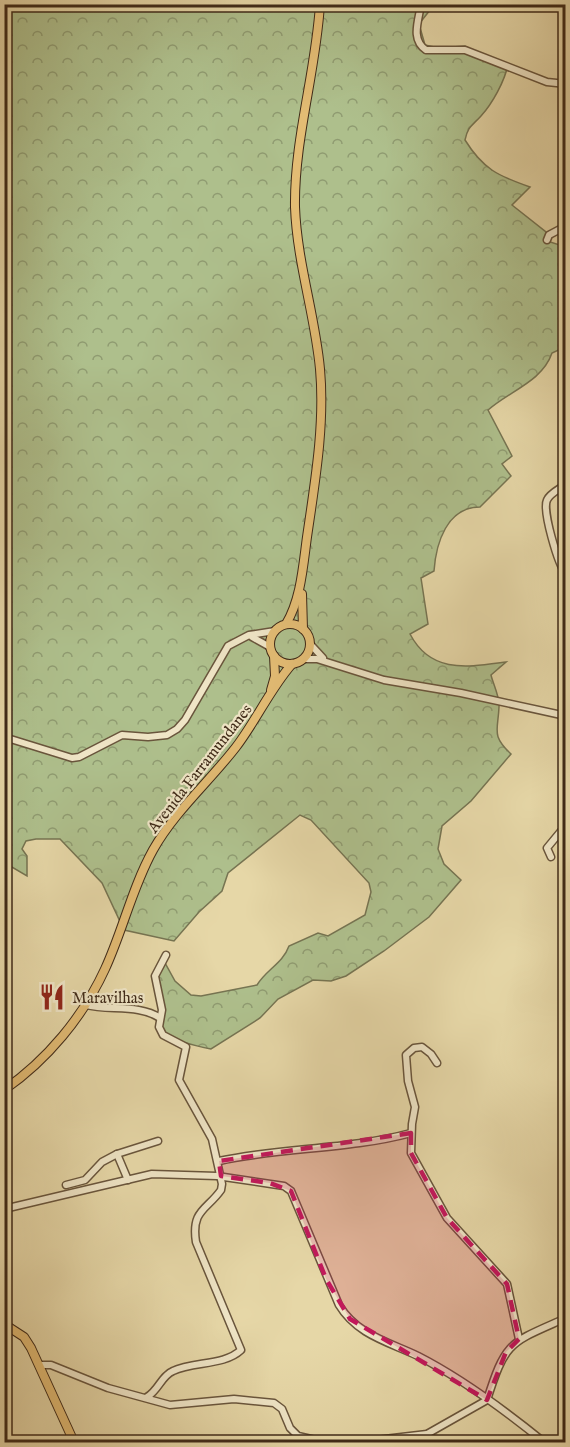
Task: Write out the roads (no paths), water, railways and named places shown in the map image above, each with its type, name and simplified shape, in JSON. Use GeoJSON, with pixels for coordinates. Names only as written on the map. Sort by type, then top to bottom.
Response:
{"type":"FeatureCollection","features":[{"type":"Feature","properties":{"kind":"main road"},"geometry":{"type":"LineString","coordinates":[[266,702],[275,676],[274,656],[270,647],[275,631],[286,624],[295,606],[303,566],[320,433],[321,397],[315,339],[297,235],[296,176],[313,68],[320,4]]}},
{"type":"Feature","properties":{"kind":"main road"},"geometry":{"type":"LineString","coordinates":[[274,656],[282,663],[292,664],[304,659],[311,645],[303,629],[301,606],[303,566]]}},
{"type":"Feature","properties":{"kind":"main road"},"geometry":{"type":"LineString","coordinates":[[286,624],[303,629]]}},
{"type":"Feature","properties":{"kind":"main road"},"geometry":{"type":"LineString","coordinates":[[266,702],[292,664]]}},
{"type":"Feature","properties":{"kind":"main road","name":"Avenida Farramundanes"},"geometry":{"type":"LineString","coordinates":[[4,1090],[55,1045],[86,1005],[105,969],[137,884],[154,848],[181,811],[236,748],[266,702]]}},
{"type":"Feature","properties":{"kind":"main road"},"geometry":{"type":"LineString","coordinates":[[4,1324],[24,1337],[40,1365],[74,1443]]}},
{"type":"Feature","properties":{"kind":"street"},"geometry":{"type":"LineString","coordinates":[[421,4],[416,31],[422,47],[426,50],[465,50],[547,82],[566,84]]}},
{"type":"Feature","properties":{"kind":"street"},"geometry":{"type":"LineString","coordinates":[[548,240],[549,235],[566,226]]}},
{"type":"Feature","properties":{"kind":"street"},"geometry":{"type":"LineString","coordinates":[[566,484],[549,496],[545,506],[559,562],[566,574]]}},
{"type":"Feature","properties":{"kind":"street"},"geometry":{"type":"LineString","coordinates":[[4,737],[72,758],[79,757],[122,735],[148,737],[167,735],[185,720],[228,646],[242,637],[275,631]]}},
{"type":"Feature","properties":{"kind":"street"},"geometry":{"type":"LineString","coordinates":[[242,637],[260,639],[270,647]]}},
{"type":"Feature","properties":{"kind":"street"},"geometry":{"type":"LineString","coordinates":[[311,645],[318,655],[332,663]]}},
{"type":"Feature","properties":{"kind":"street"},"geometry":{"type":"LineString","coordinates":[[304,659],[332,663],[384,680],[461,693],[566,716]]}},
{"type":"Feature","properties":{"kind":"street"},"geometry":{"type":"LineString","coordinates":[[551,857],[547,848],[549,842],[566,825]]}},
{"type":"Feature","properties":{"kind":"street"},"geometry":{"type":"LineString","coordinates":[[147,1396],[154,1393],[171,1371],[231,1356],[241,1350],[235,1330],[222,1307],[203,1262],[195,1233],[202,1208],[222,1190],[221,1176],[219,1161],[205,1125],[179,1080],[186,1047],[163,1035],[159,1027],[162,1010],[155,976],[166,955]]}},
{"type":"Feature","properties":{"kind":"street"},"geometry":{"type":"LineString","coordinates":[[86,1005],[153,1013],[160,1018]]}},
{"type":"Feature","properties":{"kind":"street"},"geometry":{"type":"LineString","coordinates":[[437,1063],[422,1047],[414,1048],[406,1055],[408,1081],[416,1107],[411,1133],[411,1153],[447,1218],[507,1284],[519,1339]]}},
{"type":"Feature","properties":{"kind":"street"},"geometry":{"type":"LineString","coordinates":[[219,1161],[262,1152],[371,1142],[411,1133]]}},
{"type":"Feature","properties":{"kind":"street"},"geometry":{"type":"LineString","coordinates":[[66,1185],[88,1177],[102,1162],[117,1154],[158,1141]]}},
{"type":"Feature","properties":{"kind":"street"},"geometry":{"type":"LineString","coordinates":[[117,1154],[128,1180]]}},
{"type":"Feature","properties":{"kind":"street"},"geometry":{"type":"LineString","coordinates":[[4,1209],[152,1174],[221,1176],[284,1186],[291,1191],[326,1279],[343,1312],[381,1342],[417,1356],[487,1400],[543,1443]]}},
{"type":"Feature","properties":{"kind":"street"},"geometry":{"type":"LineString","coordinates":[[88,1177],[92,1190]]}},
{"type":"Feature","properties":{"kind":"street"},"geometry":{"type":"LineString","coordinates":[[359,1443],[427,1434],[487,1400],[506,1352],[519,1339],[566,1318]]}},
{"type":"Feature","properties":{"kind":"street"},"geometry":{"type":"LineString","coordinates":[[40,1365],[74,1373],[108,1388],[147,1396],[170,1405],[234,1399],[274,1403],[282,1409],[290,1428],[298,1436],[309,1442],[324,1443]]}},
{"type":"Feature","properties":{"kind":"street"},"geometry":{"type":"LineString","coordinates":[[427,1434],[429,1443]]}},
{"type":"Feature","properties":{"kind":"place","name":"Maravilhas"},"geometry":{"type":"Point","coordinates":[52,997]}}]}
